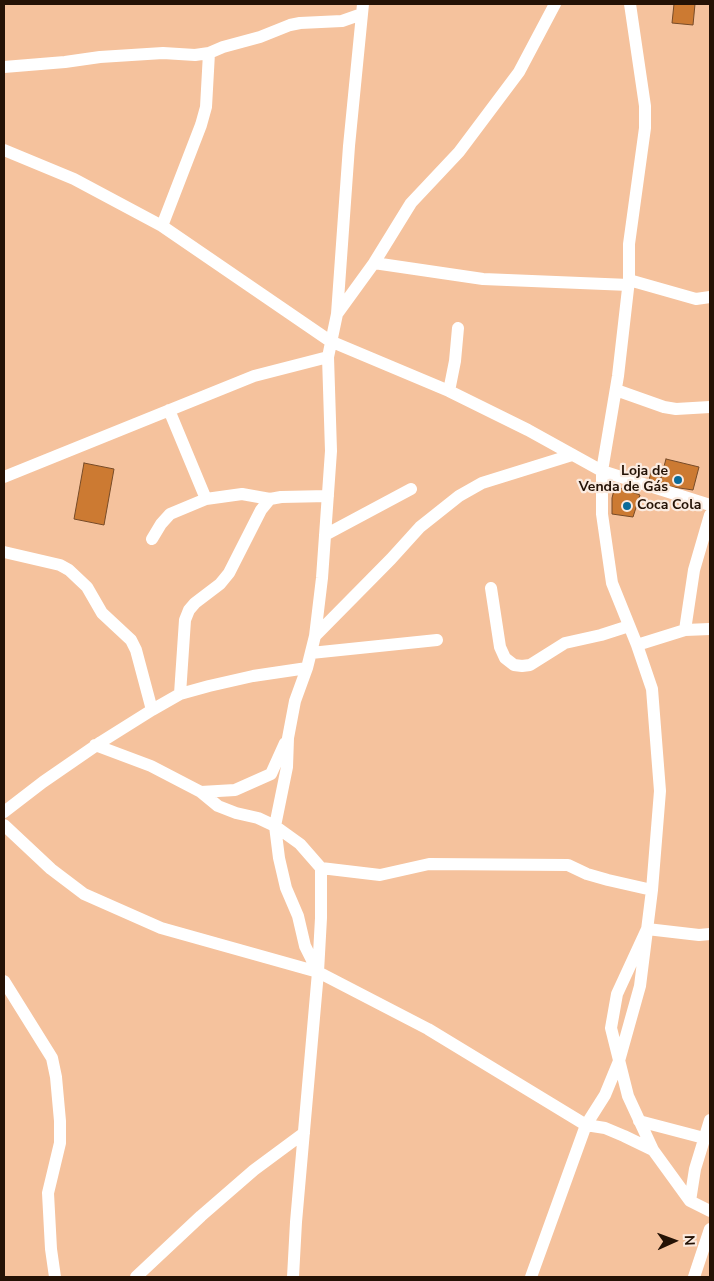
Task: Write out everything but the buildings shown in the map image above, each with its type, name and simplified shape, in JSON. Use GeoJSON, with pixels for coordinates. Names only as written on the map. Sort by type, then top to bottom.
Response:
{"type":"FeatureCollection","features":[{"type":"Feature","properties":{"kind":"street"},"geometry":{"type":"LineString","coordinates":[[337,314],[374,263],[411,203],[459,152],[519,72],[555,4]]}},
{"type":"Feature","properties":{"kind":"street"},"geometry":{"type":"LineString","coordinates":[[530,1277],[586,1125],[606,1095],[620,1061],[640,986],[652,890],[660,791],[658,739],[652,689],[638,645],[612,583],[602,514],[602,471],[616,390],[629,283],[629,244],[645,118],[630,4]]}},
{"type":"Feature","properties":{"kind":"street"},"geometry":{"type":"LineString","coordinates":[[4,67],[118,56],[163,53],[195,55],[209,53],[223,47],[260,38],[290,25],[342,21],[362,9]]}},
{"type":"Feature","properties":{"kind":"street"},"geometry":{"type":"LineString","coordinates":[[318,972],[304,946],[298,916],[286,888],[279,858],[275,826],[287,766],[288,738],[295,700],[311,653],[322,578],[331,451],[328,358],[337,314],[349,146],[362,9]]}},
{"type":"Feature","properties":{"kind":"street"},"geometry":{"type":"LineString","coordinates":[[162,226],[201,125],[206,107],[209,53]]}},
{"type":"Feature","properties":{"kind":"street"},"geometry":{"type":"LineString","coordinates":[[4,150],[74,179],[162,226],[330,341],[449,391],[602,471],[710,505]]}},
{"type":"Feature","properties":{"kind":"street"},"geometry":{"type":"LineString","coordinates":[[374,263],[483,279],[629,283],[696,299],[710,297]]}},
{"type":"Feature","properties":{"kind":"street"},"geometry":{"type":"LineString","coordinates":[[449,391],[455,361],[458,328]]}},
{"type":"Feature","properties":{"kind":"street"},"geometry":{"type":"LineString","coordinates":[[4,478],[254,376],[328,358]]}},
{"type":"Feature","properties":{"kind":"street"},"geometry":{"type":"LineString","coordinates":[[616,390],[664,407],[676,409],[710,407]]}},
{"type":"Feature","properties":{"kind":"street"},"geometry":{"type":"LineString","coordinates":[[169,410],[206,499]]}},
{"type":"Feature","properties":{"kind":"street"},"geometry":{"type":"LineString","coordinates":[[314,636],[420,527],[459,496],[482,483],[572,454]]}},
{"type":"Feature","properties":{"kind":"street"},"geometry":{"type":"LineString","coordinates":[[325,536],[411,489]]}},
{"type":"Feature","properties":{"kind":"street"},"geometry":{"type":"LineString","coordinates":[[152,539],[170,514],[206,499],[242,494],[270,499],[328,496]]}},
{"type":"Feature","properties":{"kind":"street"},"geometry":{"type":"LineString","coordinates":[[180,694],[185,620],[189,610],[220,584],[229,573],[261,510],[270,499]]}},
{"type":"Feature","properties":{"kind":"street"},"geometry":{"type":"LineString","coordinates":[[685,630],[694,570],[710,515]]}},
{"type":"Feature","properties":{"kind":"street"},"geometry":{"type":"LineString","coordinates":[[4,552],[60,565],[69,570],[87,587],[102,612],[131,640],[136,650],[152,710]]}},
{"type":"Feature","properties":{"kind":"street"},"geometry":{"type":"LineString","coordinates":[[492,588],[500,647],[505,658],[514,665],[530,665],[565,643],[601,636],[629,626]]}},
{"type":"Feature","properties":{"kind":"street"},"geometry":{"type":"LineString","coordinates":[[638,645],[685,630],[710,629]]}},
{"type":"Feature","properties":{"kind":"street"},"geometry":{"type":"LineString","coordinates":[[311,653],[437,640]]}},
{"type":"Feature","properties":{"kind":"street"},"geometry":{"type":"LineString","coordinates":[[4,812],[42,782],[95,745],[180,694],[253,676],[307,668]]}},
{"type":"Feature","properties":{"kind":"street"},"geometry":{"type":"LineString","coordinates":[[201,792],[235,790],[270,774],[288,738]]}},
{"type":"Feature","properties":{"kind":"street"},"geometry":{"type":"LineString","coordinates":[[95,745],[151,766],[201,792],[218,806],[236,814],[258,818],[275,826],[300,844],[321,868],[318,972],[296,1222],[293,1277]]}},
{"type":"Feature","properties":{"kind":"street"},"geometry":{"type":"LineString","coordinates":[[4,826],[51,869],[84,894],[161,928],[318,972],[428,1029],[586,1125],[605,1128],[653,1150]]}},
{"type":"Feature","properties":{"kind":"street"},"geometry":{"type":"LineString","coordinates":[[321,868],[380,875],[429,864],[568,865],[594,876],[652,890]]}},
{"type":"Feature","properties":{"kind":"street"},"geometry":{"type":"LineString","coordinates":[[647,929],[699,935],[710,934]]}},
{"type":"Feature","properties":{"kind":"street"},"geometry":{"type":"LineString","coordinates":[[647,929],[617,994],[611,1028],[628,1096],[653,1150],[690,1201],[710,1211]]}},
{"type":"Feature","properties":{"kind":"street"},"geometry":{"type":"LineString","coordinates":[[4,981],[52,1058],[56,1077],[60,1143],[48,1193],[51,1249],[55,1277]]}},
{"type":"Feature","properties":{"kind":"street"},"geometry":{"type":"LineString","coordinates":[[690,1201],[695,1169],[710,1120]]}},
{"type":"Feature","properties":{"kind":"street"},"geometry":{"type":"LineString","coordinates":[[639,1122],[704,1138]]}},
{"type":"Feature","properties":{"kind":"street"},"geometry":{"type":"LineString","coordinates":[[136,1277],[241,1181],[304,1133]]}},
{"type":"Feature","properties":{"kind":"street"},"geometry":{"type":"LineString","coordinates":[[678,1186],[695,1169]]}},
{"type":"Feature","properties":{"kind":"street"},"geometry":{"type":"LineString","coordinates":[[694,1277],[710,1229]]}},
{"type":"Feature","properties":{"kind":"place","name":"Loja de Venda de Gás"},"geometry":{"type":"Point","coordinates":[678,480]}},
{"type":"Feature","properties":{"kind":"place","name":"Coca Cola"},"geometry":{"type":"Point","coordinates":[627,506]}}]}
